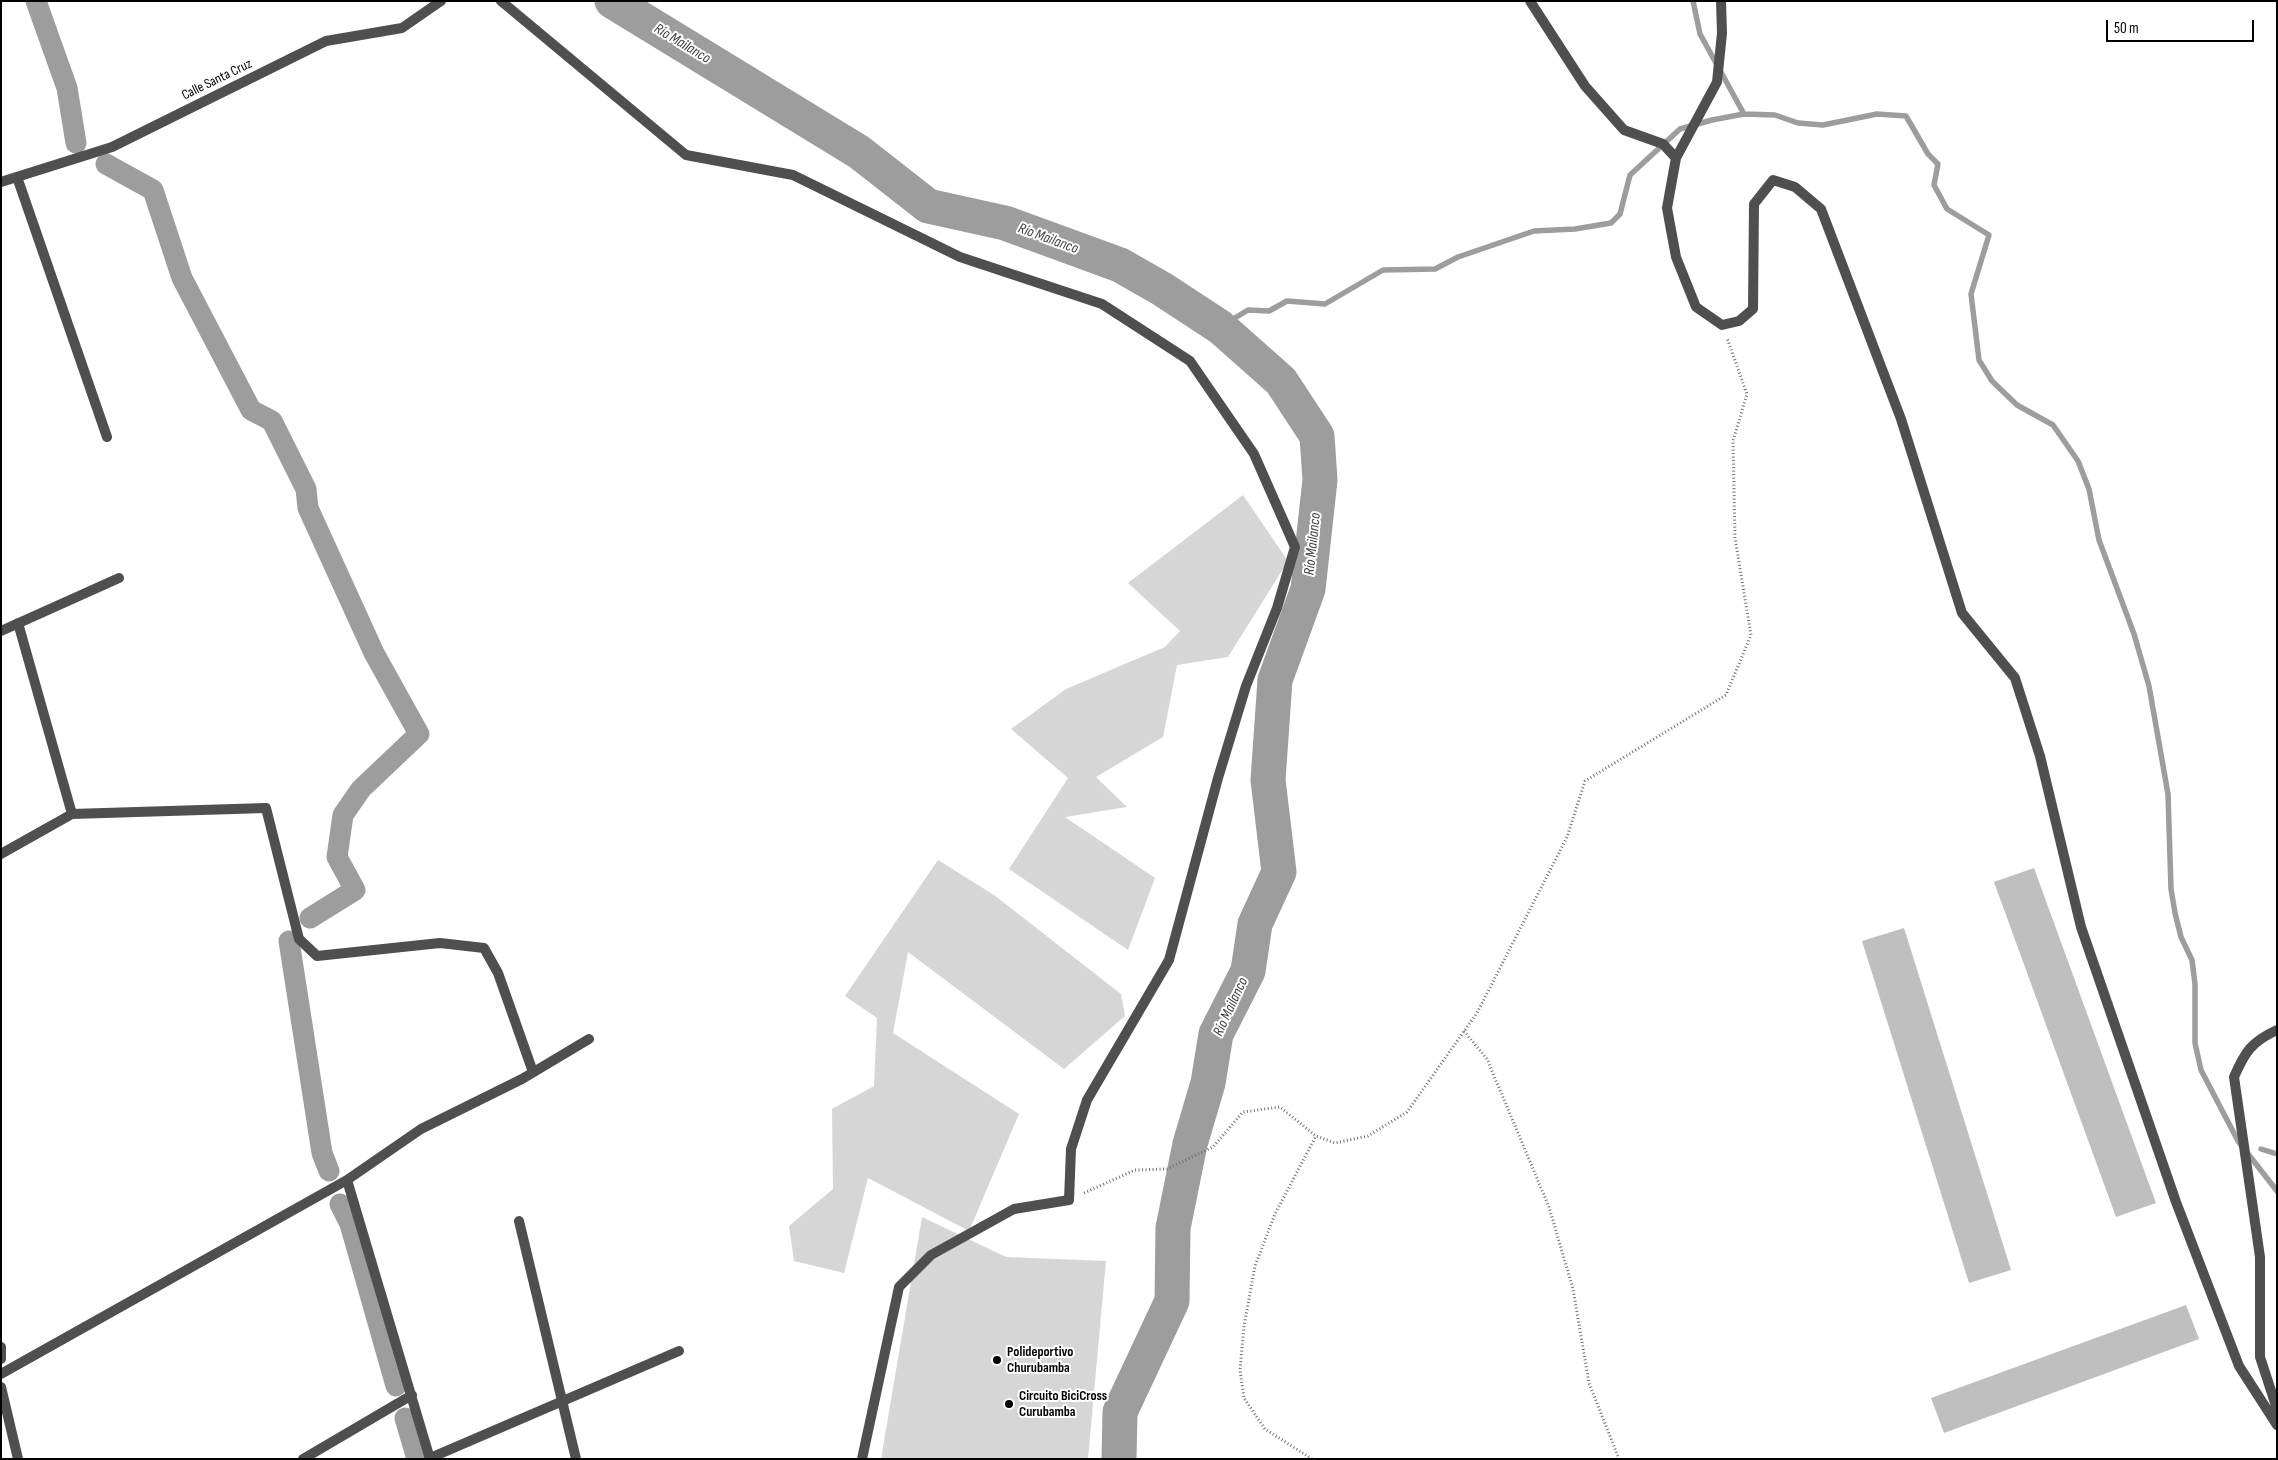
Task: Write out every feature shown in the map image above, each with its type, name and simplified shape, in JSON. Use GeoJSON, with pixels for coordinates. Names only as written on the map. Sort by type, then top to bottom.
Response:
{"type":"FeatureCollection","features":[{"type":"Feature","properties":{"kind":"street","name":"Calle Santa Cruz"},"geometry":{"type":"LineString","coordinates":[[1,182],[112,147],[326,41],[402,28],[442,1]]}},
{"type":"Feature","properties":{"kind":"street"},"geometry":{"type":"LineString","coordinates":[[501,1],[686,154],[794,175],[960,257],[1102,304],[1190,361],[1254,454],[1295,547],[1277,608],[1240,705],[1212,797],[1170,960],[1087,1100],[1071,1149],[1069,1200],[1014,1209],[931,1255],[899,1287],[862,1459]]}},
{"type":"Feature","properties":{"kind":"street"},"geometry":{"type":"LineString","coordinates":[[1530,1],[1585,86],[1624,130],[1663,144],[1676,158]]}},
{"type":"Feature","properties":{"kind":"street"},"geometry":{"type":"LineString","coordinates":[[1721,1],[1722,34],[1717,82],[1676,158],[1667,208],[1676,256],[1696,307],[1722,325],[1739,321],[1753,308],[1754,204],[1773,180],[1795,187],[1821,209],[1900,419],[1962,613],[2015,678],[2040,756],[2081,927],[2176,1202],[2239,1366],[2277,1425]]}},
{"type":"Feature","properties":{"kind":"street"},"geometry":{"type":"LineString","coordinates":[[17,177],[107,437]]}},
{"type":"Feature","properties":{"kind":"street"},"geometry":{"type":"LineString","coordinates":[[1,631],[119,578]]}},
{"type":"Feature","properties":{"kind":"street"},"geometry":{"type":"LineString","coordinates":[[18,623],[72,814]]}},
{"type":"Feature","properties":{"kind":"street"},"geometry":{"type":"LineString","coordinates":[[1,854],[72,814],[266,808],[299,938],[317,956],[440,942],[484,948],[498,973],[533,1072]]}},
{"type":"Feature","properties":{"kind":"street"},"geometry":{"type":"LineString","coordinates":[[2277,1030],[2260,1038],[2246,1052],[2234,1077],[2260,1257],[2260,1357],[2277,1409]]}},
{"type":"Feature","properties":{"kind":"street"},"geometry":{"type":"LineString","coordinates":[[1,1374],[347,1180],[421,1129],[533,1072],[590,1039]]}},
{"type":"Feature","properties":{"kind":"street"},"geometry":{"type":"LineString","coordinates":[[347,1180],[430,1458],[679,1352]]}},
{"type":"Feature","properties":{"kind":"street"},"geometry":{"type":"LineString","coordinates":[[519,1220],[576,1459]]}},
{"type":"Feature","properties":{"kind":"street"},"geometry":{"type":"LineString","coordinates":[[1,1347],[1,1359]]}},
{"type":"Feature","properties":{"kind":"street"},"geometry":{"type":"LineString","coordinates":[[1,1387],[18,1459]]}},
{"type":"Feature","properties":{"kind":"street"},"geometry":{"type":"LineString","coordinates":[[303,1459],[412,1395]]}},
{"type":"Feature","properties":{"kind":"path"},"geometry":{"type":"LineString","coordinates":[[1069,1200],[1135,1170],[1166,1169],[1213,1147],[1243,1112],[1280,1107],[1316,1136],[1335,1143],[1368,1136],[1407,1112],[1464,1031],[1490,988],[1567,837],[1585,781],[1726,695],[1751,635],[1735,538],[1733,441],[1747,394],[1722,325]]}},
{"type":"Feature","properties":{"kind":"path"},"geometry":{"type":"LineString","coordinates":[[1464,1031],[1487,1060],[1548,1207],[1573,1289],[1589,1383],[1619,1459]]}},
{"type":"Feature","properties":{"kind":"path"},"geometry":{"type":"LineString","coordinates":[[1312,1459],[1265,1429],[1244,1398],[1240,1370],[1244,1326],[1255,1266],[1275,1214],[1316,1136]]}},
{"type":"Feature","properties":{"kind":"shaded area"},"geometry":{"type":"Polygon","coordinates":[[[1243,495],[1288,561],[1228,657],[1177,665],[1163,737],[1096,777],[1127,807],[1065,817],[1155,878],[1128,950],[1009,869],[1068,778],[1011,729],[1066,689],[1165,647],[1180,631],[1128,583],[1243,495]]]}},
{"type":"Feature","properties":{"kind":"shaded area"},"geometry":{"type":"Polygon","coordinates":[[[938,860],[994,895],[1121,994],[1125,1016],[1064,1069],[908,952],[893,1033],[1019,1114],[969,1231],[868,1178],[844,1273],[794,1261],[789,1226],[833,1189],[832,1109],[874,1086],[877,1018],[845,996],[938,860]]]}},
{"type":"Feature","properties":{"kind":"shaded area","name":"Circuito BiciCross Curubamba"},"geometry":{"type":"Polygon","coordinates":[[[922,1217],[1006,1257],[1106,1261],[1088,1459],[881,1459],[922,1217]]]}},
{"type":"Feature","properties":{"kind":"building"},"geometry":{"type":"Polygon","coordinates":[[[2034,868],[2156,1203],[2116,1217],[1994,882],[2034,868]]]}},
{"type":"Feature","properties":{"kind":"building"},"geometry":{"type":"Polygon","coordinates":[[[1904,928],[2011,1270],[1969,1283],[1862,941],[1904,928]]]}},
{"type":"Feature","properties":{"kind":"building"},"geometry":{"type":"Polygon","coordinates":[[[2186,1305],[2199,1339],[1944,1433],[1931,1398],[2186,1305]]]}},
{"type":"Feature","properties":{"kind":"waterway"},"geometry":{"type":"LineString","coordinates":[[36,1],[67,88],[76,143]]}},
{"type":"Feature","properties":{"kind":"waterway","name":"Río Mailanco"},"geometry":{"type":"LineString","coordinates":[[612,1],[859,152],[928,206],[1005,223],[1120,265],[1162,289],[1220,327],[1281,381],[1317,436],[1320,480],[1308,589],[1275,680],[1268,780],[1279,872],[1255,924],[1248,971],[1216,1034],[1208,1083],[1190,1144],[1173,1228],[1172,1301],[1120,1412],[1119,1459]]}},
{"type":"Feature","properties":{"kind":"waterway"},"geometry":{"type":"LineString","coordinates":[[1693,1],[1700,34],[1744,114]]}},
{"type":"Feature","properties":{"kind":"waterway"},"geometry":{"type":"LineString","coordinates":[[1220,327],[1248,310],[1269,311],[1287,301],[1325,304],[1383,270],[1435,269],[1458,257],[1534,231],[1575,229],[1611,223],[1620,214],[1630,175],[1680,129],[1744,114],[1775,115],[1798,123],[1823,125],[1877,114],[1906,116],[1928,154],[1938,164],[1934,185],[1947,209],[1989,235],[1971,294],[1979,360],[1992,381],[2017,405],[2053,425],[2078,461],[2089,489],[2099,540],[2134,634],[2149,686],[2168,794],[2171,889],[2181,937],[2192,960],[2195,984],[2195,1043],[2201,1070],[2238,1141],[2277,1191]]}},
{"type":"Feature","properties":{"kind":"waterway"},"geometry":{"type":"LineString","coordinates":[[106,164],[153,190],[182,278],[251,410],[272,421],[306,489],[308,508],[374,653],[419,734],[361,789],[343,815],[337,857],[355,890],[310,918]]}},
{"type":"Feature","properties":{"kind":"waterway"},"geometry":{"type":"LineString","coordinates":[[289,941],[322,1153],[329,1171]]}},
{"type":"Feature","properties":{"kind":"waterway"},"geometry":{"type":"LineString","coordinates":[[2261,1149],[2277,1154]]}},
{"type":"Feature","properties":{"kind":"waterway"},"geometry":{"type":"LineString","coordinates":[[340,1204],[350,1224],[396,1386]]}},
{"type":"Feature","properties":{"kind":"waterway"},"geometry":{"type":"LineString","coordinates":[[405,1418],[417,1459]]}},
{"type":"Feature","properties":{"kind":"place","name":"Polideportivo Churubamba"},"geometry":{"type":"Point","coordinates":[997,1360]}},
{"type":"Feature","properties":{"kind":"place","name":"Circuito BiciCross Curubamba"},"geometry":{"type":"Point","coordinates":[1009,1404]}}]}
